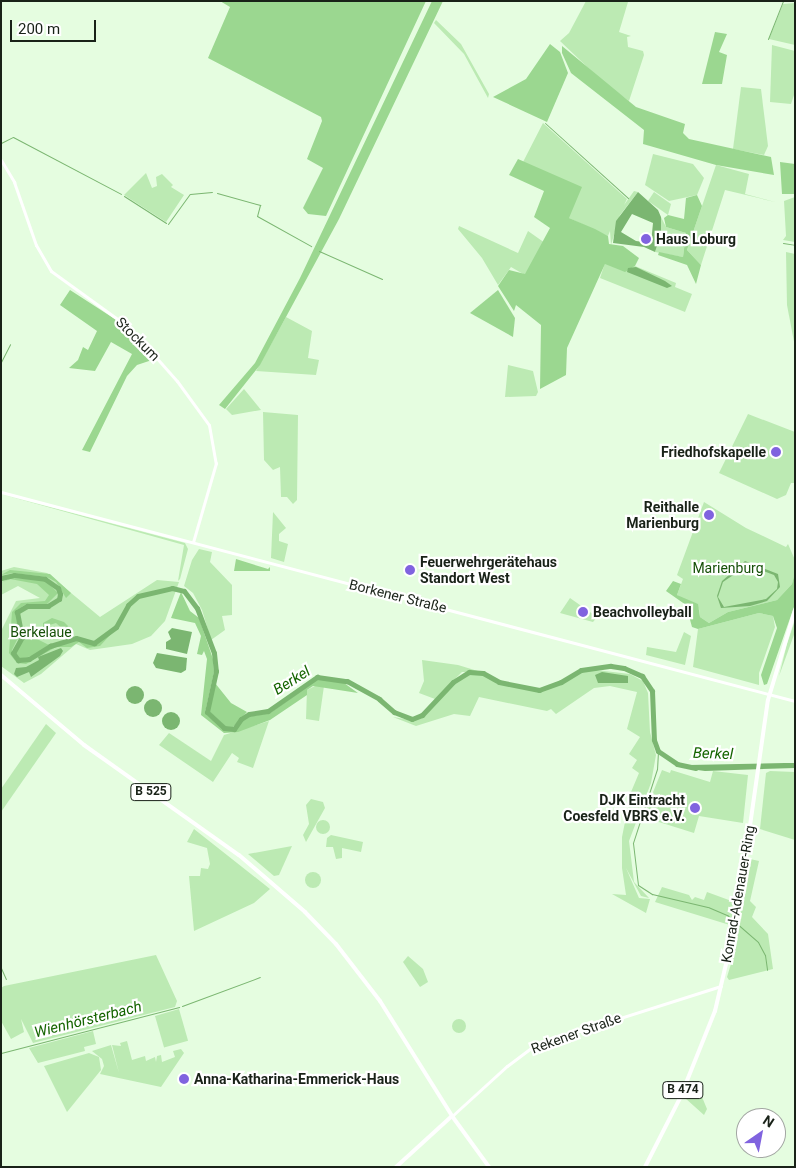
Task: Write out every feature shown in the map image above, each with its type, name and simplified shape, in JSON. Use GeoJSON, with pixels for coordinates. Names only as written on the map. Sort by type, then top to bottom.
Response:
{"type":"FeatureCollection","features":[{"type":"Feature","properties":{"kind":"main road","name":"Konrad-Adenauer-Ring"},"geometry":{"type":"LineString","coordinates":[[645,1167],[684,1089],[721,986],[737,917],[759,757],[770,694],[795,610]]}},
{"type":"Feature","properties":{"kind":"main road","name":"B 525"},"geometry":{"type":"LineString","coordinates":[[1,675],[90,750],[239,855],[306,912],[336,944],[380,1001],[452,1116],[489,1167]]}},
{"type":"Feature","properties":{"kind":"main road"},"geometry":{"type":"LineString","coordinates":[[396,1167],[452,1116]]}},
{"type":"Feature","properties":{"kind":"street","name":"Stockum"},"geometry":{"type":"LineString","coordinates":[[1,160],[14,182],[36,245],[51,271],[131,329],[173,376],[208,423],[216,463],[192,542]]}},
{"type":"Feature","properties":{"kind":"street","name":"Borkener Straße"},"geometry":{"type":"LineString","coordinates":[[1,492],[795,701]]}},
{"type":"Feature","properties":{"kind":"street","name":"Rekener Straße"},"geometry":{"type":"LineString","coordinates":[[452,1116],[507,1066],[536,1045],[721,986]]}},
{"type":"Feature","properties":{"kind":"green space"},"geometry":{"type":"Polygon","coordinates":[[[586,1],[628,2],[619,32],[631,36],[627,37],[628,47],[643,51],[644,55],[629,101],[603,82],[560,41],[569,33],[586,1]]]}},
{"type":"Feature","properties":{"kind":"green space"},"geometry":{"type":"Polygon","coordinates":[[[795,3],[795,45],[769,39],[783,4],[795,3]]]}},
{"type":"Feature","properties":{"kind":"green space"},"geometry":{"type":"Polygon","coordinates":[[[436,20],[461,44],[489,94],[488,98],[464,54],[434,23],[436,20]]]}},
{"type":"Feature","properties":{"kind":"green space"},"geometry":{"type":"Polygon","coordinates":[[[772,45],[795,51],[795,92],[791,104],[770,102],[772,45]]]}},
{"type":"Feature","properties":{"kind":"green space"},"geometry":{"type":"Polygon","coordinates":[[[741,87],[761,89],[768,146],[764,155],[733,149],[741,87]]]}},
{"type":"Feature","properties":{"kind":"green space"},"geometry":{"type":"Polygon","coordinates":[[[543,123],[627,199],[624,205],[634,191],[638,192],[620,215],[611,245],[610,231],[608,236],[569,218],[523,162],[543,123]]]}},
{"type":"Feature","properties":{"kind":"green space"},"geometry":{"type":"Polygon","coordinates":[[[653,154],[693,164],[704,178],[697,195],[669,201],[645,185],[653,154]]]}},
{"type":"Feature","properties":{"kind":"green space"},"geometry":{"type":"Polygon","coordinates":[[[716,165],[749,174],[745,194],[775,202],[725,190],[701,265],[687,250],[716,165]]]}},
{"type":"Feature","properties":{"kind":"green space"},"geometry":{"type":"Polygon","coordinates":[[[146,173],[152,188],[157,186],[156,177],[162,174],[173,185],[171,187],[184,195],[166,222],[124,195],[146,173]]]}},
{"type":"Feature","properties":{"kind":"green space"},"geometry":{"type":"Polygon","coordinates":[[[654,192],[671,204],[668,215],[648,201],[654,192]]]}},
{"type":"Feature","properties":{"kind":"green space"},"geometry":{"type":"Polygon","coordinates":[[[795,197],[795,242],[783,240],[786,236],[784,201],[795,197]]]}},
{"type":"Feature","properties":{"kind":"green space"},"geometry":{"type":"Polygon","coordinates":[[[661,217],[666,227],[686,233],[683,257],[655,252],[661,234],[661,217]]]}},
{"type":"Feature","properties":{"kind":"green space"},"geometry":{"type":"Polygon","coordinates":[[[459,226],[518,253],[528,231],[545,243],[525,275],[511,267],[498,285],[482,258],[458,229],[459,226]]]}},
{"type":"Feature","properties":{"kind":"green space"},"geometry":{"type":"Polygon","coordinates":[[[786,252],[795,254],[795,347],[787,305],[786,252]]]}},
{"type":"Feature","properties":{"kind":"green space"},"geometry":{"type":"Polygon","coordinates":[[[605,263],[625,271],[635,266],[676,283],[675,287],[692,294],[685,312],[600,278],[605,263]]]}},
{"type":"Feature","properties":{"kind":"green space"},"geometry":{"type":"Polygon","coordinates":[[[286,317],[312,331],[308,358],[319,360],[316,375],[256,371],[286,317]]]}},
{"type":"Feature","properties":{"kind":"green space"},"geometry":{"type":"Polygon","coordinates":[[[508,365],[533,371],[538,392],[536,396],[505,397],[508,365]]]}},
{"type":"Feature","properties":{"kind":"green space"},"geometry":{"type":"Polygon","coordinates":[[[244,389],[261,410],[232,415],[226,409],[244,389]]]}},
{"type":"Feature","properties":{"kind":"green space"},"geometry":{"type":"Polygon","coordinates":[[[263,412],[298,415],[297,500],[293,504],[287,497],[281,497],[280,467],[273,470],[264,460],[263,412]]]}},
{"type":"Feature","properties":{"kind":"green space"},"geometry":{"type":"Polygon","coordinates":[[[748,414],[795,432],[795,483],[791,483],[786,495],[777,499],[719,473],[748,414]]]}},
{"type":"Feature","properties":{"kind":"green space"},"geometry":{"type":"Polygon","coordinates":[[[1,494],[185,543],[188,549],[180,579],[178,581],[184,545],[1,494]]]}},
{"type":"Feature","properties":{"kind":"green space","name":"Marienburg"},"geometry":{"type":"Polygon","coordinates":[[[704,502],[746,528],[786,547],[788,544],[795,560],[795,572],[792,584],[777,600],[728,612],[709,623],[700,617],[699,609],[677,595],[683,579],[677,575],[704,502]]]}},
{"type":"Feature","properties":{"kind":"green space"},"geometry":{"type":"Polygon","coordinates":[[[273,512],[286,528],[279,534],[279,541],[288,544],[284,562],[271,558],[273,512]]]}},
{"type":"Feature","properties":{"kind":"green space"},"geometry":{"type":"Polygon","coordinates":[[[199,549],[212,552],[210,562],[232,585],[232,615],[222,616],[225,630],[211,640],[202,610],[193,593],[184,586],[192,560],[199,549]]]}},
{"type":"Feature","properties":{"kind":"green space","name":"Berkelaue"},"geometry":{"type":"Polygon","coordinates":[[[14,567],[47,573],[100,617],[157,580],[179,582],[165,621],[151,636],[132,644],[90,650],[76,644],[41,674],[24,683],[1,666],[1,631],[16,601],[40,598],[18,586],[1,595],[1,571],[14,567]]]}},
{"type":"Feature","properties":{"kind":"green space"},"geometry":{"type":"Polygon","coordinates":[[[570,598],[597,617],[593,622],[560,613],[570,598]]]}},
{"type":"Feature","properties":{"kind":"green space"},"geometry":{"type":"Polygon","coordinates":[[[759,613],[773,616],[775,627],[759,673],[759,685],[693,667],[698,629],[759,613]]]}},
{"type":"Feature","properties":{"kind":"green space"},"geometry":{"type":"Polygon","coordinates":[[[795,620],[795,632],[779,676],[787,644],[795,620]]]}},
{"type":"Feature","properties":{"kind":"green space"},"geometry":{"type":"Polygon","coordinates":[[[684,632],[691,636],[685,665],[646,655],[647,647],[676,652],[684,632]]]}},
{"type":"Feature","properties":{"kind":"green space"},"geometry":{"type":"Polygon","coordinates":[[[422,660],[458,665],[481,672],[462,672],[435,699],[419,693],[424,681],[422,660]]]}},
{"type":"Feature","properties":{"kind":"green space"},"geometry":{"type":"Polygon","coordinates":[[[596,670],[630,674],[643,681],[648,693],[650,732],[656,755],[651,783],[629,841],[634,882],[649,898],[641,896],[626,868],[639,898],[650,899],[646,913],[612,894],[626,895],[622,868],[622,837],[631,792],[639,773],[632,768],[637,760],[629,754],[640,737],[627,729],[637,692],[610,686],[594,688],[556,714],[551,709],[547,711],[479,697],[470,716],[454,714],[416,726],[393,717],[411,720],[423,716],[454,683],[468,674],[482,674],[498,683],[539,692],[562,683],[580,671],[596,670]]]}},
{"type":"Feature","properties":{"kind":"green space"},"geometry":{"type":"Polygon","coordinates":[[[315,686],[324,686],[319,721],[306,719],[307,690],[315,686]]]}},
{"type":"Feature","properties":{"kind":"green space"},"geometry":{"type":"Polygon","coordinates":[[[269,721],[253,768],[237,762],[239,758],[232,753],[213,782],[159,745],[169,733],[211,761],[224,735],[269,721]]]}},
{"type":"Feature","properties":{"kind":"green space"},"geometry":{"type":"Polygon","coordinates":[[[46,724],[56,733],[1,812],[1,789],[46,724]]]}},
{"type":"Feature","properties":{"kind":"green space","name":"DJK Eintracht Coesfeld VBRS e.V."},"geometry":{"type":"Polygon","coordinates":[[[662,770],[670,773],[671,770],[710,782],[713,771],[748,775],[743,823],[699,816],[694,833],[643,817],[662,770]]]}},
{"type":"Feature","properties":{"kind":"green space"},"geometry":{"type":"Polygon","coordinates":[[[770,771],[795,772],[795,840],[760,829],[766,773],[770,771]]]}},
{"type":"Feature","properties":{"kind":"green space"},"geometry":{"type":"Polygon","coordinates":[[[311,799],[323,802],[325,808],[306,842],[303,835],[309,824],[306,805],[311,799]]]}},
{"type":"Feature","properties":{"kind":"green space"},"geometry":{"type":"Polygon","coordinates":[[[320,820],[326,820],[330,827],[326,834],[320,834],[316,830],[316,824],[320,820]]]}},
{"type":"Feature","properties":{"kind":"green space"},"geometry":{"type":"Polygon","coordinates":[[[194,829],[270,889],[254,903],[194,931],[189,876],[200,876],[201,868],[208,869],[210,864],[207,848],[187,842],[194,829]]]}},
{"type":"Feature","properties":{"kind":"green space"},"geometry":{"type":"Polygon","coordinates":[[[331,835],[363,842],[361,852],[342,848],[342,858],[336,859],[333,847],[326,847],[327,838],[331,835]]]}},
{"type":"Feature","properties":{"kind":"green space"},"geometry":{"type":"Polygon","coordinates":[[[292,846],[279,875],[274,876],[248,854],[292,846]]]}},
{"type":"Feature","properties":{"kind":"green space"},"geometry":{"type":"Polygon","coordinates":[[[750,859],[759,861],[750,901],[756,907],[752,917],[768,934],[773,969],[729,980],[727,977],[734,954],[750,859]]]}},
{"type":"Feature","properties":{"kind":"green space"},"geometry":{"type":"Polygon","coordinates":[[[313,872],[321,880],[313,888],[305,880],[313,872]]]}},
{"type":"Feature","properties":{"kind":"green space"},"geometry":{"type":"Polygon","coordinates":[[[662,887],[689,895],[692,900],[695,897],[704,900],[707,892],[737,903],[733,926],[655,902],[662,887]]]}},
{"type":"Feature","properties":{"kind":"green space"},"geometry":{"type":"Polygon","coordinates":[[[156,955],[177,1001],[175,1007],[33,1043],[21,1019],[24,1032],[11,1039],[1,1021],[1,988],[4,986],[156,955]]]}},
{"type":"Feature","properties":{"kind":"green space"},"geometry":{"type":"Polygon","coordinates":[[[408,956],[423,969],[428,982],[420,987],[403,962],[408,956]]]}},
{"type":"Feature","properties":{"kind":"green space"},"geometry":{"type":"Polygon","coordinates":[[[179,1009],[188,1041],[164,1048],[155,1016],[179,1009]]]}},
{"type":"Feature","properties":{"kind":"green space"},"geometry":{"type":"Polygon","coordinates":[[[456,1019],[462,1019],[466,1026],[462,1033],[456,1033],[452,1029],[452,1023],[456,1019]]]}},
{"type":"Feature","properties":{"kind":"green space"},"geometry":{"type":"Polygon","coordinates":[[[93,1031],[96,1044],[84,1047],[85,1051],[38,1063],[29,1048],[93,1031]]]}},
{"type":"Feature","properties":{"kind":"green space"},"geometry":{"type":"Polygon","coordinates":[[[127,1041],[132,1060],[145,1056],[146,1061],[155,1057],[156,1062],[157,1056],[161,1055],[162,1062],[175,1057],[173,1051],[181,1049],[184,1053],[161,1087],[100,1074],[104,1066],[102,1059],[92,1051],[111,1045],[119,1073],[112,1045],[121,1046],[120,1043],[127,1041]]]}},
{"type":"Feature","properties":{"kind":"green space"},"geometry":{"type":"Polygon","coordinates":[[[89,1053],[99,1057],[101,1070],[67,1112],[44,1066],[89,1053]]]}},
{"type":"Feature","properties":{"kind":"green space"},"geometry":{"type":"Polygon","coordinates":[[[690,1088],[702,1097],[707,1109],[704,1115],[685,1098],[690,1088]]]}},
{"type":"Feature","properties":{"kind":"shaded area"},"geometry":{"type":"Polygon","coordinates":[[[220,1],[426,1],[326,216],[308,214],[303,208],[323,168],[307,159],[322,121],[321,117],[208,58],[230,7],[220,1]]]}},
{"type":"Feature","properties":{"kind":"shaded area"},"geometry":{"type":"Polygon","coordinates":[[[432,1],[443,1],[339,219],[260,365],[225,409],[219,405],[255,363],[300,278],[432,1]]]}},
{"type":"Feature","properties":{"kind":"shaded area"},"geometry":{"type":"Polygon","coordinates":[[[715,32],[727,34],[719,52],[727,55],[722,84],[702,84],[715,32]]]}},
{"type":"Feature","properties":{"kind":"shaded area"},"geometry":{"type":"Polygon","coordinates":[[[550,44],[560,52],[568,73],[547,122],[493,97],[526,79],[550,44]]]}},
{"type":"Feature","properties":{"kind":"shaded area"},"geometry":{"type":"Polygon","coordinates":[[[562,46],[636,107],[685,124],[683,133],[689,139],[771,157],[774,175],[716,165],[643,144],[644,130],[571,73],[562,53],[562,46]]]}},
{"type":"Feature","properties":{"kind":"shaded area"},"geometry":{"type":"Polygon","coordinates":[[[518,159],[582,187],[569,218],[608,236],[609,244],[623,246],[639,258],[635,266],[625,272],[605,264],[567,348],[566,375],[540,389],[541,325],[516,305],[514,311],[498,286],[509,270],[525,274],[550,228],[534,217],[544,191],[509,175],[518,159]]]}},
{"type":"Feature","properties":{"kind":"shaded area"},"geometry":{"type":"Polygon","coordinates":[[[780,162],[795,164],[795,194],[782,194],[780,162]]]}},
{"type":"Feature","properties":{"kind":"shaded area","name":"Haus Loburg"},"geometry":{"type":"Polygon","coordinates":[[[638,192],[658,210],[661,217],[661,234],[655,252],[644,247],[613,243],[616,221],[638,192]],[[632,214],[621,232],[636,241],[651,243],[653,223],[632,214]]]}},
{"type":"Feature","properties":{"kind":"shaded area"},"geometry":{"type":"Polygon","coordinates":[[[697,195],[702,206],[687,250],[701,265],[696,284],[687,265],[658,255],[659,252],[683,257],[686,233],[666,227],[664,218],[668,215],[684,219],[686,198],[697,195]]]}},
{"type":"Feature","properties":{"kind":"shaded area"},"geometry":{"type":"Polygon","coordinates":[[[636,267],[672,286],[667,288],[627,272],[628,268],[636,267]]]}},
{"type":"Feature","properties":{"kind":"shaded area"},"geometry":{"type":"Polygon","coordinates":[[[70,290],[121,323],[155,359],[137,365],[127,376],[90,452],[82,450],[132,354],[111,342],[95,371],[69,368],[78,360],[83,347],[88,350],[97,331],[60,305],[70,290]]]}},
{"type":"Feature","properties":{"kind":"shaded area"},"geometry":{"type":"Polygon","coordinates":[[[498,290],[515,318],[513,337],[470,313],[498,290]]]}},
{"type":"Feature","properties":{"kind":"shaded area"},"geometry":{"type":"Polygon","coordinates":[[[236,559],[268,569],[270,567],[270,571],[234,571],[236,559]]]}},
{"type":"Feature","properties":{"kind":"shaded area"},"geometry":{"type":"Polygon","coordinates":[[[745,561],[778,574],[780,587],[767,601],[750,606],[721,608],[717,596],[722,581],[745,561]],[[748,565],[723,582],[718,597],[724,607],[766,599],[777,589],[778,582],[774,575],[748,565]]]}},
{"type":"Feature","properties":{"kind":"shaded area"},"geometry":{"type":"Polygon","coordinates":[[[10,570],[50,574],[71,593],[66,598],[56,582],[47,577],[13,573],[1,575],[10,570]]]}},
{"type":"Feature","properties":{"kind":"shaded area"},"geometry":{"type":"Polygon","coordinates":[[[795,572],[795,604],[767,684],[764,685],[761,675],[777,628],[773,616],[759,613],[698,629],[692,627],[686,605],[666,591],[673,581],[681,584],[677,595],[698,604],[700,617],[709,623],[728,612],[777,600],[792,584],[795,572]]]}},
{"type":"Feature","properties":{"kind":"shaded area"},"geometry":{"type":"Polygon","coordinates":[[[11,578],[45,580],[58,593],[47,604],[26,604],[16,611],[20,634],[12,650],[16,661],[29,661],[53,647],[77,639],[94,645],[103,635],[111,634],[100,646],[87,648],[79,642],[71,647],[56,647],[26,664],[17,663],[9,653],[12,612],[21,603],[45,601],[49,595],[37,584],[10,579],[1,583],[11,578]]]}},
{"type":"Feature","properties":{"kind":"shaded area"},"geometry":{"type":"Polygon","coordinates":[[[181,592],[190,611],[199,618],[213,659],[214,672],[205,713],[224,730],[236,730],[242,720],[270,713],[318,679],[344,683],[358,693],[313,686],[307,690],[307,695],[270,720],[238,732],[224,733],[201,715],[207,659],[204,651],[202,655],[197,654],[201,636],[195,623],[171,618],[181,592]]]}},
{"type":"Feature","properties":{"kind":"shaded area"},"geometry":{"type":"Polygon","coordinates":[[[52,618],[64,622],[72,630],[70,633],[68,634],[56,623],[43,627],[43,623],[52,618]]]}},
{"type":"Feature","properties":{"kind":"shaded area"},"geometry":{"type":"Polygon","coordinates":[[[24,628],[27,634],[49,645],[33,656],[18,659],[14,653],[24,638],[24,628]]]}},
{"type":"Feature","properties":{"kind":"shaded area"},"geometry":{"type":"Polygon","coordinates":[[[172,628],[192,632],[187,654],[166,649],[166,642],[171,639],[168,632],[172,628]]]}},
{"type":"Feature","properties":{"kind":"shaded area"},"geometry":{"type":"Polygon","coordinates":[[[61,648],[63,651],[60,656],[31,677],[29,672],[17,677],[14,674],[16,668],[26,667],[39,660],[38,657],[61,648]]]}},
{"type":"Feature","properties":{"kind":"shaded area"},"geometry":{"type":"Polygon","coordinates":[[[157,653],[187,658],[186,670],[181,673],[156,668],[153,663],[157,653]]]}},
{"type":"Feature","properties":{"kind":"shaded area"},"geometry":{"type":"Polygon","coordinates":[[[602,672],[628,676],[628,683],[598,683],[595,675],[602,672]]]}},
{"type":"Feature","properties":{"kind":"shaded area"},"geometry":{"type":"Polygon","coordinates":[[[215,683],[231,703],[247,712],[232,728],[226,727],[209,711],[215,683]]]}},
{"type":"Feature","properties":{"kind":"shaded area"},"geometry":{"type":"Polygon","coordinates":[[[135,686],[142,688],[144,695],[142,702],[135,704],[128,702],[126,695],[128,688],[135,686]]]}},
{"type":"Feature","properties":{"kind":"shaded area"},"geometry":{"type":"Polygon","coordinates":[[[153,699],[160,701],[162,708],[160,715],[153,717],[146,715],[144,708],[146,701],[153,699]]]}},
{"type":"Feature","properties":{"kind":"shaded area"},"geometry":{"type":"Polygon","coordinates":[[[171,712],[178,714],[180,721],[178,728],[171,730],[164,728],[162,721],[164,714],[171,712]]]}},
{"type":"Feature","properties":{"kind":"shaded area"},"geometry":{"type":"Polygon","coordinates":[[[795,763],[795,768],[705,771],[690,769],[689,765],[795,763]]]}},
{"type":"Feature","properties":{"kind":"waterway"},"geometry":{"type":"LineString","coordinates":[[768,39],[783,1]]}},
{"type":"Feature","properties":{"kind":"waterway"},"geometry":{"type":"LineString","coordinates":[[545,123],[628,198]]}},
{"type":"Feature","properties":{"kind":"waterway"},"geometry":{"type":"LineString","coordinates":[[1,143],[13,137],[121,194]]}},
{"type":"Feature","properties":{"kind":"waterway"},"geometry":{"type":"LineString","coordinates":[[168,224],[190,194],[212,192]]}},
{"type":"Feature","properties":{"kind":"waterway"},"geometry":{"type":"LineString","coordinates":[[217,193],[260,205],[257,216],[311,246]]}},
{"type":"Feature","properties":{"kind":"waterway"},"geometry":{"type":"LineString","coordinates":[[124,196],[166,223]]}},
{"type":"Feature","properties":{"kind":"waterway"},"geometry":{"type":"LineString","coordinates":[[783,243],[795,245]]}},
{"type":"Feature","properties":{"kind":"waterway"},"geometry":{"type":"LineString","coordinates":[[319,251],[382,279]]}},
{"type":"Feature","properties":{"kind":"waterway"},"geometry":{"type":"LineString","coordinates":[[1,362],[10,344]]}},
{"type":"Feature","properties":{"kind":"waterway","name":"Berkel"},"geometry":{"type":"LineString","coordinates":[[1,578],[14,575],[45,579],[58,588],[60,594],[59,599],[48,606],[27,606],[17,612],[22,637],[13,653],[18,660],[29,659],[50,646],[76,638],[94,643],[116,627],[128,605],[138,596],[172,588],[184,591],[197,608],[214,653],[216,671],[207,712],[224,728],[234,729],[241,719],[249,714],[268,711],[317,677],[347,681],[379,699],[394,712],[412,719],[422,715],[453,682],[469,672],[483,673],[499,682],[539,690],[561,682],[581,670],[611,666],[624,668],[642,676],[652,691],[654,740],[658,751],[677,764],[696,768]]}},
{"type":"Feature","properties":{"kind":"waterway"},"geometry":{"type":"LineString","coordinates":[[658,751],[657,769],[633,843],[638,885],[652,894],[708,907],[727,915],[758,942],[765,955],[767,970]]}},
{"type":"Feature","properties":{"kind":"waterway"},"geometry":{"type":"LineString","coordinates":[[1,968],[6,979]]}},
{"type":"Feature","properties":{"kind":"waterway","name":"Wienhörsterbach"},"geometry":{"type":"LineString","coordinates":[[182,1006],[260,977]]}},
{"type":"Feature","properties":{"kind":"waterway","name":"Wienhörsterbach"},"geometry":{"type":"LineString","coordinates":[[1,1053],[179,1007]]}},
{"type":"Feature","properties":{"kind":"place","name":"Haus Loburg"},"geometry":{"type":"Point","coordinates":[646,239]}},
{"type":"Feature","properties":{"kind":"place","name":"Friedhofskapelle"},"geometry":{"type":"Point","coordinates":[776,452]}},
{"type":"Feature","properties":{"kind":"place","name":"Reithalle Marienburg"},"geometry":{"type":"Point","coordinates":[709,515]}},
{"type":"Feature","properties":{"kind":"place","name":"Feuerwehrgerätehaus Standort West"},"geometry":{"type":"Point","coordinates":[410,570]}},
{"type":"Feature","properties":{"kind":"place","name":"Beachvolleyball"},"geometry":{"type":"Point","coordinates":[583,612]}},
{"type":"Feature","properties":{"kind":"place","name":"DJK Eintracht Coesfeld VBRS e.V."},"geometry":{"type":"Point","coordinates":[695,808]}},
{"type":"Feature","properties":{"kind":"place","name":"Anna-Katharina-Emmerick-Haus"},"geometry":{"type":"Point","coordinates":[184,1079]}}]}
